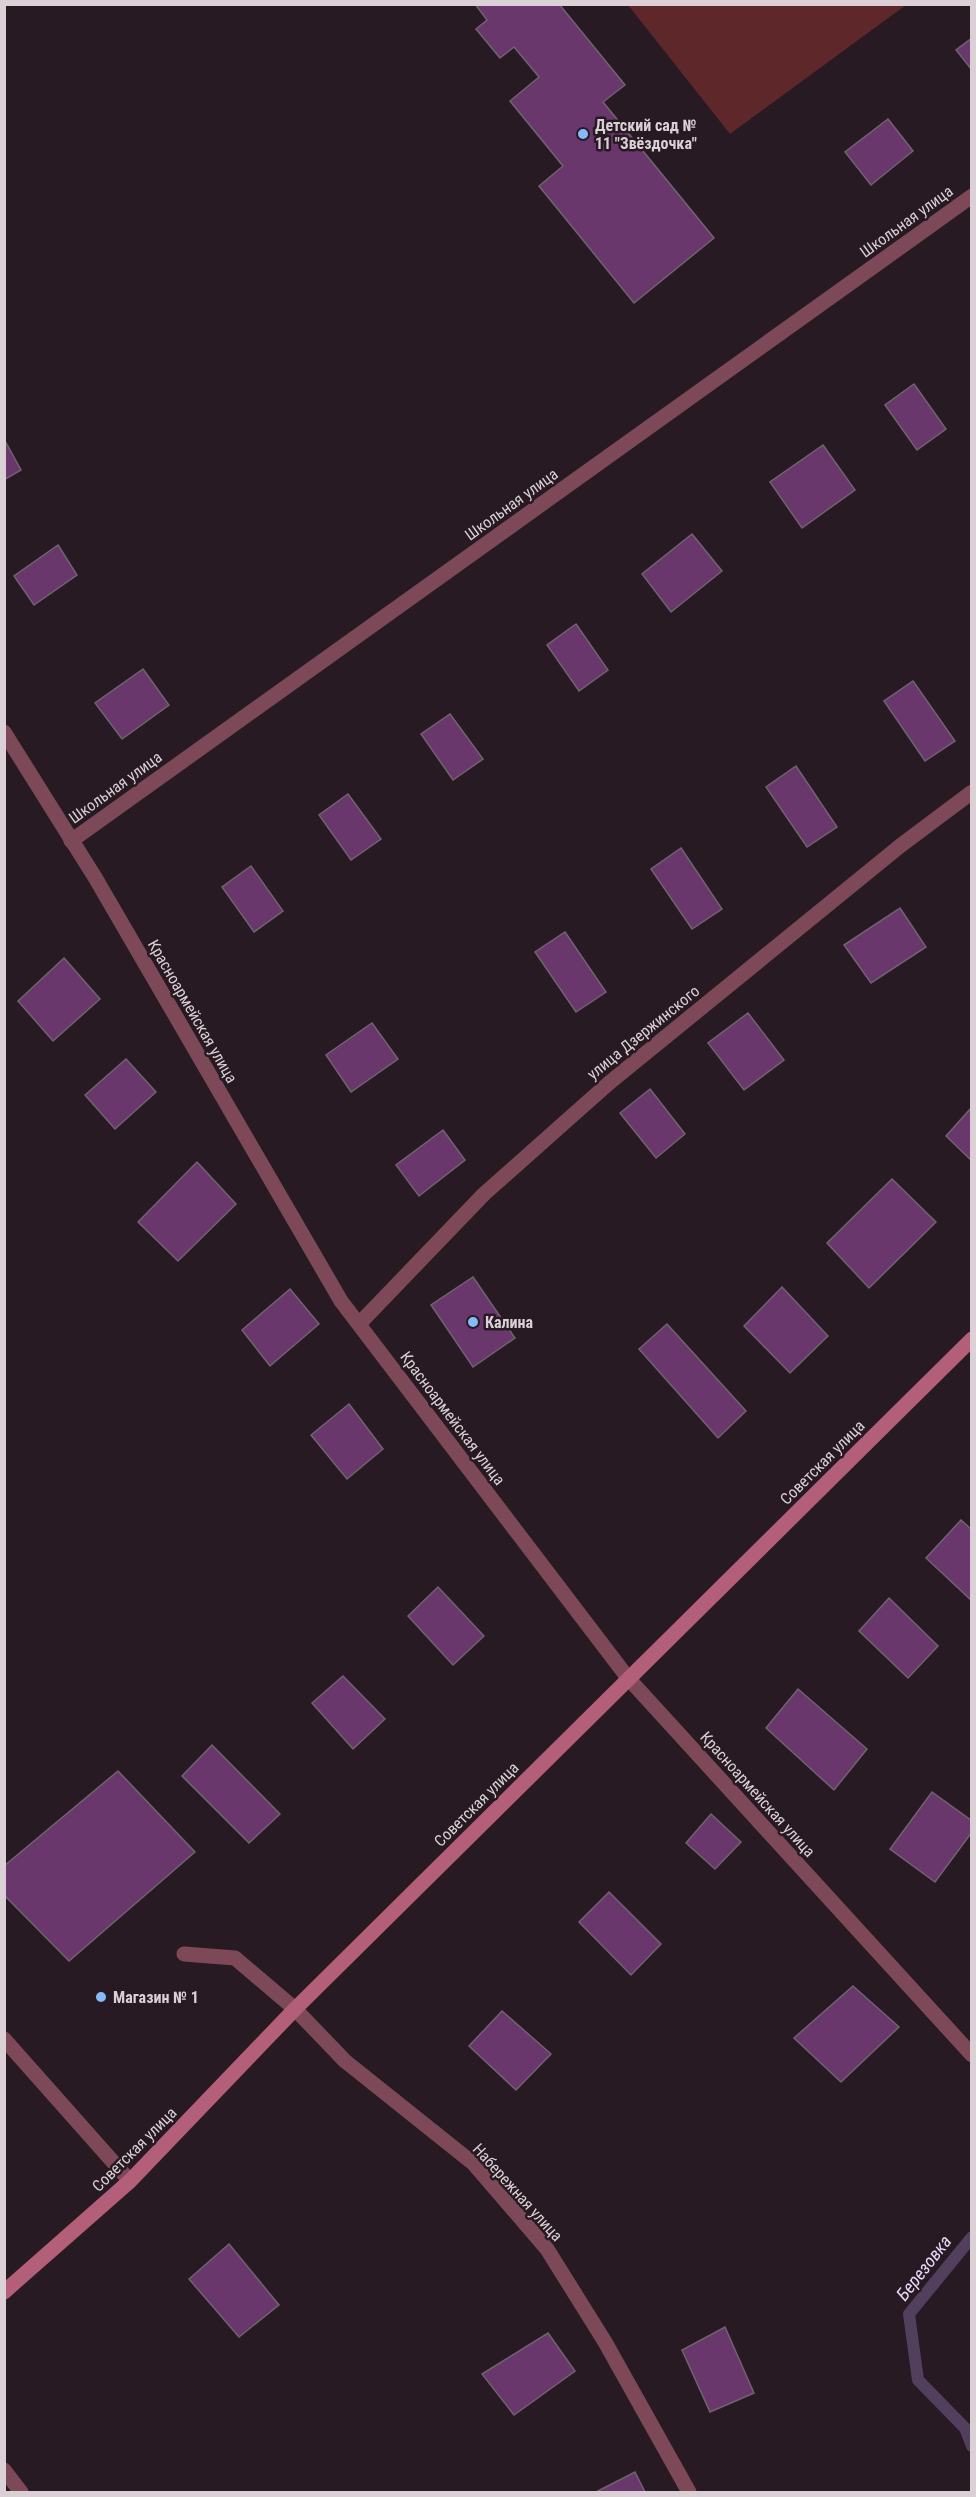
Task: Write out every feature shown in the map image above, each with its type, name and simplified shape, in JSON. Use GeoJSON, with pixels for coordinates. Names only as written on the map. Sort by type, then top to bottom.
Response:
{"type":"FeatureCollection","features":[{"type":"Feature","properties":{"kind":"street","name":"Школьная улица"},"geometry":{"type":"LineString","coordinates":[[71,841],[972,196]]}},
{"type":"Feature","properties":{"kind":"street","name":"Красноармейская улица"},"geometry":{"type":"LineString","coordinates":[[4,732],[96,879],[341,1301],[628,1678],[972,2055]]}},
{"type":"Feature","properties":{"kind":"street","name":"улица Дзержинского"},"geometry":{"type":"LineString","coordinates":[[359,1324],[484,1194],[609,1083],[900,846],[972,792]]}},
{"type":"Feature","properties":{"kind":"street","name":"Советская улица"},"geometry":{"type":"LineString","coordinates":[[4,2292],[130,2181],[295,2009],[972,1339]]}},
{"type":"Feature","properties":{"kind":"street","name":"Набережная улица"},"geometry":{"type":"LineString","coordinates":[[184,1954],[235,1958],[295,2009],[345,2061],[474,2164],[547,2249],[605,2342],[689,2493]]}},
{"type":"Feature","properties":{"kind":"street"},"geometry":{"type":"LineString","coordinates":[[4,2039],[130,2181]]}},
{"type":"Feature","properties":{"kind":"street"},"geometry":{"type":"LineString","coordinates":[[4,2470],[21,2493]]}},
{"type":"Feature","properties":{"kind":"shaded area"},"geometry":{"type":"Polygon","coordinates":[[[628,5],[906,5],[730,134],[628,5]]]}},
{"type":"Feature","properties":{"kind":"building","name":"Детский сад № 11 \"Звёздочка\""},"geometry":{"type":"Polygon","coordinates":[[[475,4],[559,4],[625,85],[603,102],[714,238],[634,303],[539,186],[563,166],[510,101],[539,77],[514,47],[500,58],[476,29],[487,20],[475,4]]]}},
{"type":"Feature","properties":{"kind":"building"},"geometry":{"type":"Polygon","coordinates":[[[972,38],[972,70],[956,50],[972,38]]]}},
{"type":"Feature","properties":{"kind":"building"},"geometry":{"type":"Polygon","coordinates":[[[888,119],[913,151],[871,185],[845,152],[888,119]]]}},
{"type":"Feature","properties":{"kind":"building"},"geometry":{"type":"Polygon","coordinates":[[[914,384],[946,429],[917,450],[885,405],[914,384]]]}},
{"type":"Feature","properties":{"kind":"building"},"geometry":{"type":"Polygon","coordinates":[[[4,439],[21,470],[4,480],[4,439]]]}},
{"type":"Feature","properties":{"kind":"building"},"geometry":{"type":"Polygon","coordinates":[[[823,445],[855,490],[802,528],[770,482],[823,445]]]}},
{"type":"Feature","properties":{"kind":"building"},"geometry":{"type":"Polygon","coordinates":[[[692,534],[722,571],[671,612],[642,574],[692,534]]]}},
{"type":"Feature","properties":{"kind":"building"},"geometry":{"type":"Polygon","coordinates":[[[58,545],[77,575],[34,605],[14,576],[58,545]]]}},
{"type":"Feature","properties":{"kind":"building"},"geometry":{"type":"Polygon","coordinates":[[[576,624],[608,670],[579,691],[547,645],[576,624]]]}},
{"type":"Feature","properties":{"kind":"building"},"geometry":{"type":"Polygon","coordinates":[[[143,669],[169,705],[122,739],[95,703],[143,669]]]}},
{"type":"Feature","properties":{"kind":"building"},"geometry":{"type":"Polygon","coordinates":[[[913,681],[955,741],[925,761],[884,701],[913,681]]]}},
{"type":"Feature","properties":{"kind":"building"},"geometry":{"type":"Polygon","coordinates":[[[450,714],[483,759],[453,780],[421,734],[450,714]]]}},
{"type":"Feature","properties":{"kind":"building"},"geometry":{"type":"Polygon","coordinates":[[[796,766],[837,827],[807,847],[766,787],[796,766]]]}},
{"type":"Feature","properties":{"kind":"building"},"geometry":{"type":"Polygon","coordinates":[[[348,794],[381,839],[351,860],[319,815],[348,794]]]}},
{"type":"Feature","properties":{"kind":"building"},"geometry":{"type":"Polygon","coordinates":[[[681,848],[722,909],[692,929],[651,869],[681,848]]]}},
{"type":"Feature","properties":{"kind":"building"},"geometry":{"type":"Polygon","coordinates":[[[251,866],[283,911],[254,932],[222,887],[251,866]]]}},
{"type":"Feature","properties":{"kind":"building"},"geometry":{"type":"Polygon","coordinates":[[[900,908],[926,947],[871,983],[844,945],[900,908]]]}},
{"type":"Feature","properties":{"kind":"building"},"geometry":{"type":"Polygon","coordinates":[[[565,932],[606,992],[576,1012],[535,952],[565,932]]]}},
{"type":"Feature","properties":{"kind":"building"},"geometry":{"type":"Polygon","coordinates":[[[64,958],[100,999],[53,1041],[18,1001],[64,958]]]}},
{"type":"Feature","properties":{"kind":"building"},"geometry":{"type":"Polygon","coordinates":[[[748,1013],[784,1060],[744,1090],[708,1043],[748,1013]]]}},
{"type":"Feature","properties":{"kind":"building"},"geometry":{"type":"Polygon","coordinates":[[[372,1023],[398,1059],[351,1092],[326,1055],[372,1023]]]}},
{"type":"Feature","properties":{"kind":"building"},"geometry":{"type":"Polygon","coordinates":[[[126,1059],[156,1092],[115,1129],[85,1095],[126,1059]]]}},
{"type":"Feature","properties":{"kind":"building"},"geometry":{"type":"Polygon","coordinates":[[[650,1089],[685,1134],[656,1158],[620,1113],[650,1089]]]}},
{"type":"Feature","properties":{"kind":"building"},"geometry":{"type":"Polygon","coordinates":[[[972,1107],[972,1161],[946,1136],[972,1107]]]}},
{"type":"Feature","properties":{"kind":"building"},"geometry":{"type":"Polygon","coordinates":[[[443,1130],[465,1160],[419,1196],[396,1165],[443,1130]]]}},
{"type":"Feature","properties":{"kind":"building"},"geometry":{"type":"Polygon","coordinates":[[[197,1162],[236,1204],[178,1261],[138,1222],[197,1162]]]}},
{"type":"Feature","properties":{"kind":"building"},"geometry":{"type":"Polygon","coordinates":[[[892,1179],[936,1222],[869,1288],[827,1243],[892,1179]]]}},
{"type":"Feature","properties":{"kind":"building","name":"Калина"},"geometry":{"type":"Polygon","coordinates":[[[473,1277],[515,1338],[473,1367],[431,1305],[473,1277]]]}},
{"type":"Feature","properties":{"kind":"building"},"geometry":{"type":"Polygon","coordinates":[[[782,1287],[828,1336],[790,1373],[744,1326],[782,1287]]]}},
{"type":"Feature","properties":{"kind":"building"},"geometry":{"type":"Polygon","coordinates":[[[290,1289],[319,1324],[270,1366],[242,1330],[290,1289]]]}},
{"type":"Feature","properties":{"kind":"building"},"geometry":{"type":"Polygon","coordinates":[[[667,1324],[746,1411],[718,1438],[639,1349],[667,1324]]]}},
{"type":"Feature","properties":{"kind":"building"},"geometry":{"type":"Polygon","coordinates":[[[349,1404],[383,1449],[347,1479],[311,1435],[349,1404]]]}},
{"type":"Feature","properties":{"kind":"building"},"geometry":{"type":"Polygon","coordinates":[[[961,1520],[972,1530],[972,1601],[926,1558],[961,1520]]]}},
{"type":"Feature","properties":{"kind":"building"},"geometry":{"type":"Polygon","coordinates":[[[438,1587],[484,1636],[453,1665],[408,1616],[438,1587]]]}},
{"type":"Feature","properties":{"kind":"building"},"geometry":{"type":"Polygon","coordinates":[[[889,1598],[938,1646],[908,1678],[859,1631],[889,1598]]]}},
{"type":"Feature","properties":{"kind":"building"},"geometry":{"type":"Polygon","coordinates":[[[343,1676],[385,1719],[353,1749],[312,1703],[343,1676]]]}},
{"type":"Feature","properties":{"kind":"building"},"geometry":{"type":"Polygon","coordinates":[[[798,1689],[867,1749],[834,1790],[766,1728],[798,1689]]]}},
{"type":"Feature","properties":{"kind":"building"},"geometry":{"type":"Polygon","coordinates":[[[212,1745],[280,1814],[249,1843],[182,1776],[212,1745]]]}},
{"type":"Feature","properties":{"kind":"building"},"geometry":{"type":"Polygon","coordinates":[[[118,1771],[195,1852],[69,1961],[4,1895],[4,1866],[118,1771]]]}},
{"type":"Feature","properties":{"kind":"building"},"geometry":{"type":"Polygon","coordinates":[[[932,1792],[972,1821],[972,1832],[935,1882],[890,1849],[932,1792]]]}},
{"type":"Feature","properties":{"kind":"building"},"geometry":{"type":"Polygon","coordinates":[[[711,1814],[741,1842],[715,1869],[686,1843],[711,1814]]]}},
{"type":"Feature","properties":{"kind":"building"},"geometry":{"type":"Polygon","coordinates":[[[609,1892],[661,1944],[631,1975],[579,1922],[609,1892]]]}},
{"type":"Feature","properties":{"kind":"building"},"geometry":{"type":"Polygon","coordinates":[[[853,1986],[899,2027],[841,2082],[794,2038],[853,1986]]]}},
{"type":"Feature","properties":{"kind":"building"},"geometry":{"type":"Polygon","coordinates":[[[502,2011],[551,2054],[516,2090],[469,2046],[502,2011]]]}},
{"type":"Feature","properties":{"kind":"building"},"geometry":{"type":"Polygon","coordinates":[[[229,2244],[279,2305],[239,2337],[189,2279],[229,2244]]]}},
{"type":"Feature","properties":{"kind":"building"},"geometry":{"type":"Polygon","coordinates":[[[725,2327],[754,2393],[710,2412],[682,2350],[725,2327]]]}},
{"type":"Feature","properties":{"kind":"building"},"geometry":{"type":"Polygon","coordinates":[[[548,2333],[575,2371],[514,2415],[482,2374],[548,2333]]]}},
{"type":"Feature","properties":{"kind":"building"},"geometry":{"type":"Polygon","coordinates":[[[635,2472],[645,2492],[596,2492],[635,2472]]]}},
{"type":"Feature","properties":{"kind":"waterway","name":"Березовка"},"geometry":{"type":"LineString","coordinates":[[972,2237],[909,2314],[918,2380],[965,2428],[972,2446]]}},
{"type":"Feature","properties":{"kind":"place","name":"Детский сад № 11 \"Звёздочка\""},"geometry":{"type":"Point","coordinates":[583,134]}},
{"type":"Feature","properties":{"kind":"place","name":"Калина"},"geometry":{"type":"Point","coordinates":[473,1322]}},
{"type":"Feature","properties":{"kind":"place","name":"Магазин № 1"},"geometry":{"type":"Point","coordinates":[101,1997]}}]}
